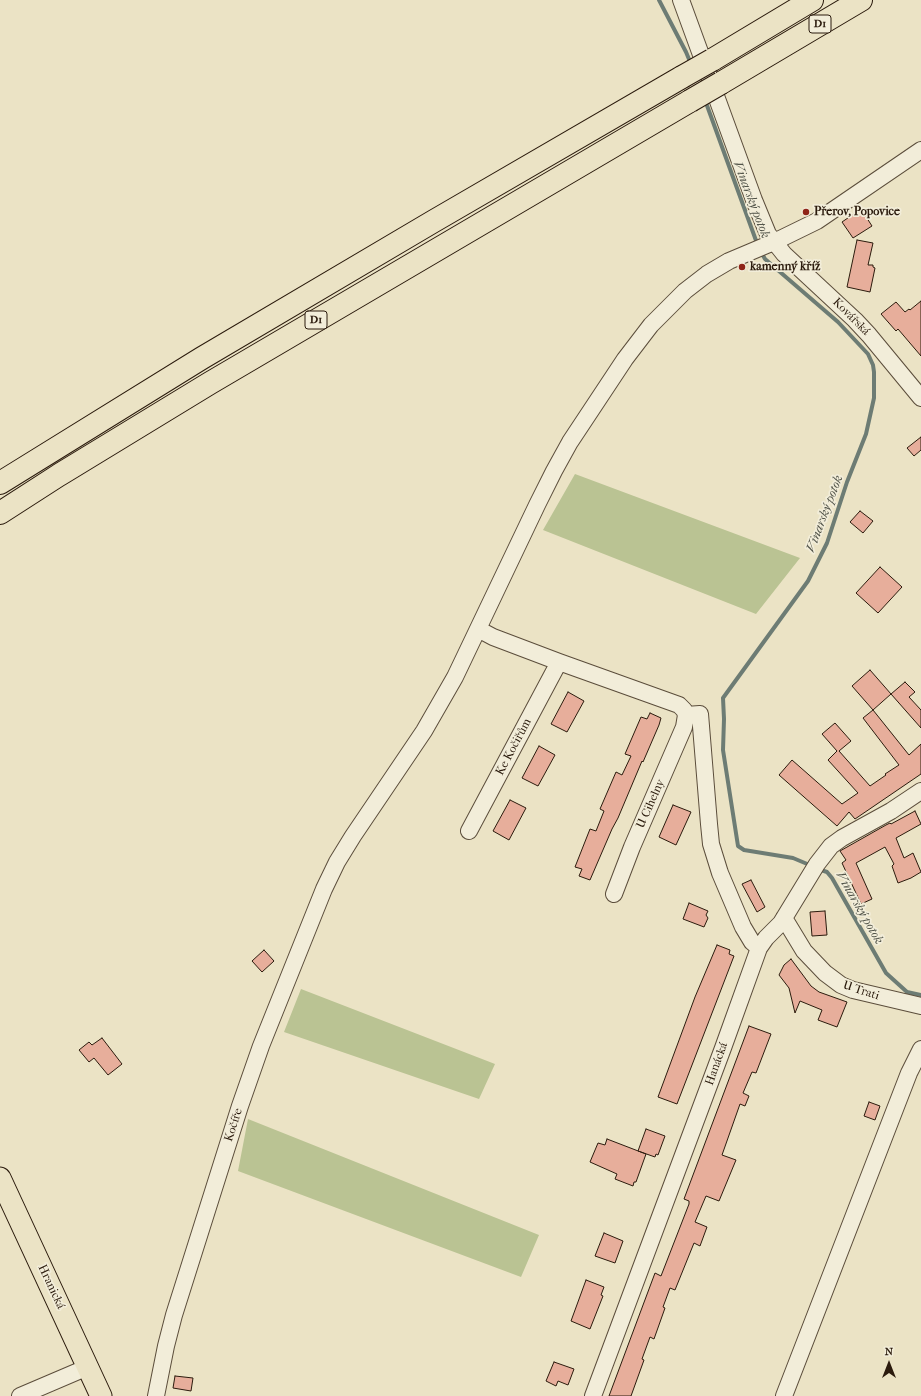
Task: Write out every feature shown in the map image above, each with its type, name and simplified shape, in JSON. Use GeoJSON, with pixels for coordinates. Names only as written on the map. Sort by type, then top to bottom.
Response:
{"type":"FeatureCollection","features":[{"type":"Feature","properties":{"kind":"highway","name":"D1"},"geometry":{"type":"LineString","coordinates":[[0,483],[202,358],[812,0]]}},
{"type":"Feature","properties":{"kind":"highway","name":"D1"},"geometry":{"type":"LineString","coordinates":[[0,513],[59,475],[217,379],[861,0]]}},
{"type":"Feature","properties":{"kind":"main road","name":"Hranická"},"geometry":{"type":"LineString","coordinates":[[0,1178],[101,1396]]}},
{"type":"Feature","properties":{"kind":"street","name":"Kovářská"},"geometry":{"type":"LineString","coordinates":[[681,0],[754,200],[768,234],[769,244],[784,254],[866,332],[921,398]]}},
{"type":"Feature","properties":{"kind":"street","name":"Kočíře"},"geometry":{"type":"LineString","coordinates":[[156,1396],[174,1315],[240,1106],[261,1046],[324,889],[337,862],[353,836],[424,731],[455,677],[554,471],[570,442],[625,359],[651,326],[685,291],[715,270],[747,253],[822,219],[921,150]]}},
{"type":"Feature","properties":{"kind":"street"},"geometry":{"type":"LineString","coordinates":[[478,629],[493,637],[678,705],[684,710],[686,715],[700,714],[712,844],[720,873],[743,927],[752,942],[759,948]]}},
{"type":"Feature","properties":{"kind":"street","name":"Ke Kočiřům"},"geometry":{"type":"LineString","coordinates":[[469,831],[559,662]]}},
{"type":"Feature","properties":{"kind":"street","name":"U Cihelny"},"geometry":{"type":"LineString","coordinates":[[614,894],[632,847],[684,727],[686,715]]}},
{"type":"Feature","properties":{"kind":"street","name":"Hanácká"},"geometry":{"type":"LineString","coordinates":[[593,1396],[759,948],[766,938],[778,927],[815,868],[826,852],[836,842],[890,811],[921,791]]}},
{"type":"Feature","properties":{"kind":"street","name":"U Trati"},"geometry":{"type":"LineString","coordinates":[[784,918],[804,951],[825,973],[841,985],[853,990],[921,1006]]}},
{"type":"Feature","properties":{"kind":"street"},"geometry":{"type":"LineString","coordinates":[[784,1396],[910,1073],[921,1049]]}},
{"type":"Feature","properties":{"kind":"street"},"geometry":{"type":"LineString","coordinates":[[20,1396],[88,1367]]}},
{"type":"Feature","properties":{"kind":"green space"},"geometry":{"type":"Polygon","coordinates":[[[575,474],[800,558],[756,614],[543,530],[575,474]]]}},
{"type":"Feature","properties":{"kind":"green space"},"geometry":{"type":"Polygon","coordinates":[[[301,989],[495,1064],[479,1099],[284,1032],[301,989]]]}},
{"type":"Feature","properties":{"kind":"green space"},"geometry":{"type":"Polygon","coordinates":[[[248,1119],[539,1235],[521,1277],[238,1171],[248,1119]]]}},
{"type":"Feature","properties":{"kind":"building"},"geometry":{"type":"Polygon","coordinates":[[[861,209],[872,226],[853,238],[842,222],[861,209]]]}},
{"type":"Feature","properties":{"kind":"building"},"geometry":{"type":"Polygon","coordinates":[[[857,240],[873,243],[868,265],[873,265],[875,268],[870,292],[847,287],[857,240]]]}},
{"type":"Feature","properties":{"kind":"building"},"geometry":{"type":"Polygon","coordinates":[[[921,301],[921,356],[898,329],[896,331],[881,314],[896,302],[905,312],[921,301]]]}},
{"type":"Feature","properties":{"kind":"building"},"geometry":{"type":"Polygon","coordinates":[[[921,437],[921,450],[914,456],[907,448],[921,437]]]}},
{"type":"Feature","properties":{"kind":"building"},"geometry":{"type":"Polygon","coordinates":[[[860,511],[873,521],[863,533],[850,522],[860,511]]]}},
{"type":"Feature","properties":{"kind":"building"},"geometry":{"type":"Polygon","coordinates":[[[880,567],[902,587],[878,613],[856,593],[880,567]]]}},
{"type":"Feature","properties":{"kind":"building"},"geometry":{"type":"Polygon","coordinates":[[[870,670],[891,694],[873,710],[852,686],[870,670]]]}},
{"type":"Feature","properties":{"kind":"building"},"geometry":{"type":"Polygon","coordinates":[[[905,682],[915,692],[909,697],[921,710],[921,728],[891,694],[905,682]]]}},
{"type":"Feature","properties":{"kind":"building"},"geometry":{"type":"Polygon","coordinates":[[[568,692],[584,701],[567,732],[551,724],[568,692]]]}},
{"type":"Feature","properties":{"kind":"building"},"geometry":{"type":"Polygon","coordinates":[[[873,710],[909,755],[921,744],[921,774],[855,819],[849,812],[837,826],[779,775],[792,760],[842,804],[858,793],[828,760],[837,751],[822,734],[835,723],[851,741],[839,751],[870,786],[886,775],[885,774],[899,765],[863,718],[873,710]]]}},
{"type":"Feature","properties":{"kind":"building"},"geometry":{"type":"Polygon","coordinates":[[[650,713],[661,718],[643,762],[642,761],[590,880],[579,876],[582,869],[575,867],[590,829],[596,831],[604,811],[600,809],[616,772],[622,775],[631,756],[625,754],[641,717],[647,719],[650,713]]]}},
{"type":"Feature","properties":{"kind":"building"},"geometry":{"type":"Polygon","coordinates":[[[539,746],[555,755],[538,786],[522,778],[539,746]]]}},
{"type":"Feature","properties":{"kind":"building"},"geometry":{"type":"Polygon","coordinates":[[[510,800],[526,808],[509,840],[493,831],[510,800]]]}},
{"type":"Feature","properties":{"kind":"building"},"geometry":{"type":"Polygon","coordinates":[[[673,805],[691,812],[676,845],[659,837],[673,805]]]}},
{"type":"Feature","properties":{"kind":"building"},"geometry":{"type":"Polygon","coordinates":[[[915,811],[921,824],[896,838],[904,858],[913,853],[921,872],[898,883],[892,866],[894,864],[885,847],[856,863],[872,899],[861,904],[842,863],[846,860],[840,851],[886,825],[891,824],[915,811]]]}},
{"type":"Feature","properties":{"kind":"building"},"geometry":{"type":"Polygon","coordinates":[[[751,880],[765,907],[757,912],[742,884],[751,880]]]}},
{"type":"Feature","properties":{"kind":"building"},"geometry":{"type":"Polygon","coordinates":[[[689,903],[708,911],[706,915],[708,918],[704,927],[683,919],[689,903]]]}},
{"type":"Feature","properties":{"kind":"building"},"geometry":{"type":"Polygon","coordinates":[[[825,911],[827,935],[812,936],[810,912],[825,911]]]}},
{"type":"Feature","properties":{"kind":"building"},"geometry":{"type":"Polygon","coordinates":[[[717,945],[730,950],[729,954],[734,956],[677,1104],[658,1097],[695,997],[717,945]]]}},
{"type":"Feature","properties":{"kind":"building"},"geometry":{"type":"Polygon","coordinates":[[[264,950],[274,961],[262,972],[252,961],[264,950]]]}},
{"type":"Feature","properties":{"kind":"building"},"geometry":{"type":"Polygon","coordinates":[[[791,959],[811,986],[819,992],[847,1002],[837,1027],[818,1020],[822,1010],[800,1001],[795,1013],[789,988],[779,975],[784,965],[791,959]]]}},
{"type":"Feature","properties":{"kind":"building"},"geometry":{"type":"Polygon","coordinates":[[[749,1026],[771,1034],[756,1073],[752,1072],[743,1093],[749,1096],[745,1106],[740,1104],[722,1155],[736,1160],[719,1201],[706,1196],[695,1222],[707,1227],[700,1246],[694,1243],[675,1290],[670,1288],[663,1307],[665,1308],[654,1339],[650,1337],[642,1359],[644,1360],[631,1396],[609,1396],[655,1273],[661,1276],[689,1204],[689,1201],[684,1199],[749,1026]]]}},
{"type":"Feature","properties":{"kind":"building"},"geometry":{"type":"Polygon","coordinates":[[[102,1038],[122,1064],[108,1075],[94,1058],[89,1062],[79,1050],[89,1042],[92,1045],[102,1038]]]}},
{"type":"Feature","properties":{"kind":"building"},"geometry":{"type":"Polygon","coordinates":[[[869,1102],[880,1106],[875,1120],[864,1116],[869,1102]]]}},
{"type":"Feature","properties":{"kind":"building"},"geometry":{"type":"Polygon","coordinates":[[[646,1129],[665,1136],[658,1155],[656,1154],[655,1157],[638,1151],[646,1129]]]}},
{"type":"Feature","properties":{"kind":"building"},"geometry":{"type":"Polygon","coordinates":[[[607,1139],[646,1154],[636,1182],[634,1182],[633,1186],[615,1179],[617,1174],[590,1162],[598,1143],[605,1145],[607,1139]]]}},
{"type":"Feature","properties":{"kind":"building"},"geometry":{"type":"Polygon","coordinates":[[[604,1233],[623,1241],[615,1263],[595,1256],[604,1233]]]}},
{"type":"Feature","properties":{"kind":"building"},"geometry":{"type":"Polygon","coordinates":[[[586,1280],[604,1287],[601,1295],[603,1296],[590,1329],[571,1321],[586,1280]]]}},
{"type":"Feature","properties":{"kind":"building"},"geometry":{"type":"Polygon","coordinates":[[[554,1362],[574,1369],[568,1385],[558,1381],[556,1386],[546,1381],[554,1362]]]}},
{"type":"Feature","properties":{"kind":"building"},"geometry":{"type":"Polygon","coordinates":[[[175,1376],[193,1378],[191,1391],[173,1388],[175,1376]]]}},
{"type":"Feature","properties":{"kind":"waterway","name":"Vinarský potok"},"geometry":{"type":"LineString","coordinates":[[659,0],[691,64]]}},
{"type":"Feature","properties":{"kind":"waterway","name":"Vinarský potok"},"geometry":{"type":"LineString","coordinates":[[705,100],[758,246]]}},
{"type":"Feature","properties":{"kind":"waterway","name":"Vinarský potok"},"geometry":{"type":"LineString","coordinates":[[761,252],[765,259],[838,322],[868,354],[873,365],[874,372],[874,398],[866,434],[847,482],[827,543],[808,581],[723,698],[723,750],[738,846],[744,850],[793,858],[812,866]]}},
{"type":"Feature","properties":{"kind":"waterway","name":"Vinarský potok"},"geometry":{"type":"LineString","coordinates":[[818,869],[827,872],[832,878],[886,973],[907,992],[921,995]]}},
{"type":"Feature","properties":{"kind":"place","name":"Přerov, Popovice"},"geometry":{"type":"Point","coordinates":[806,212]}},
{"type":"Feature","properties":{"kind":"place","name":"kamenný kříž"},"geometry":{"type":"Point","coordinates":[742,267]}}]}
